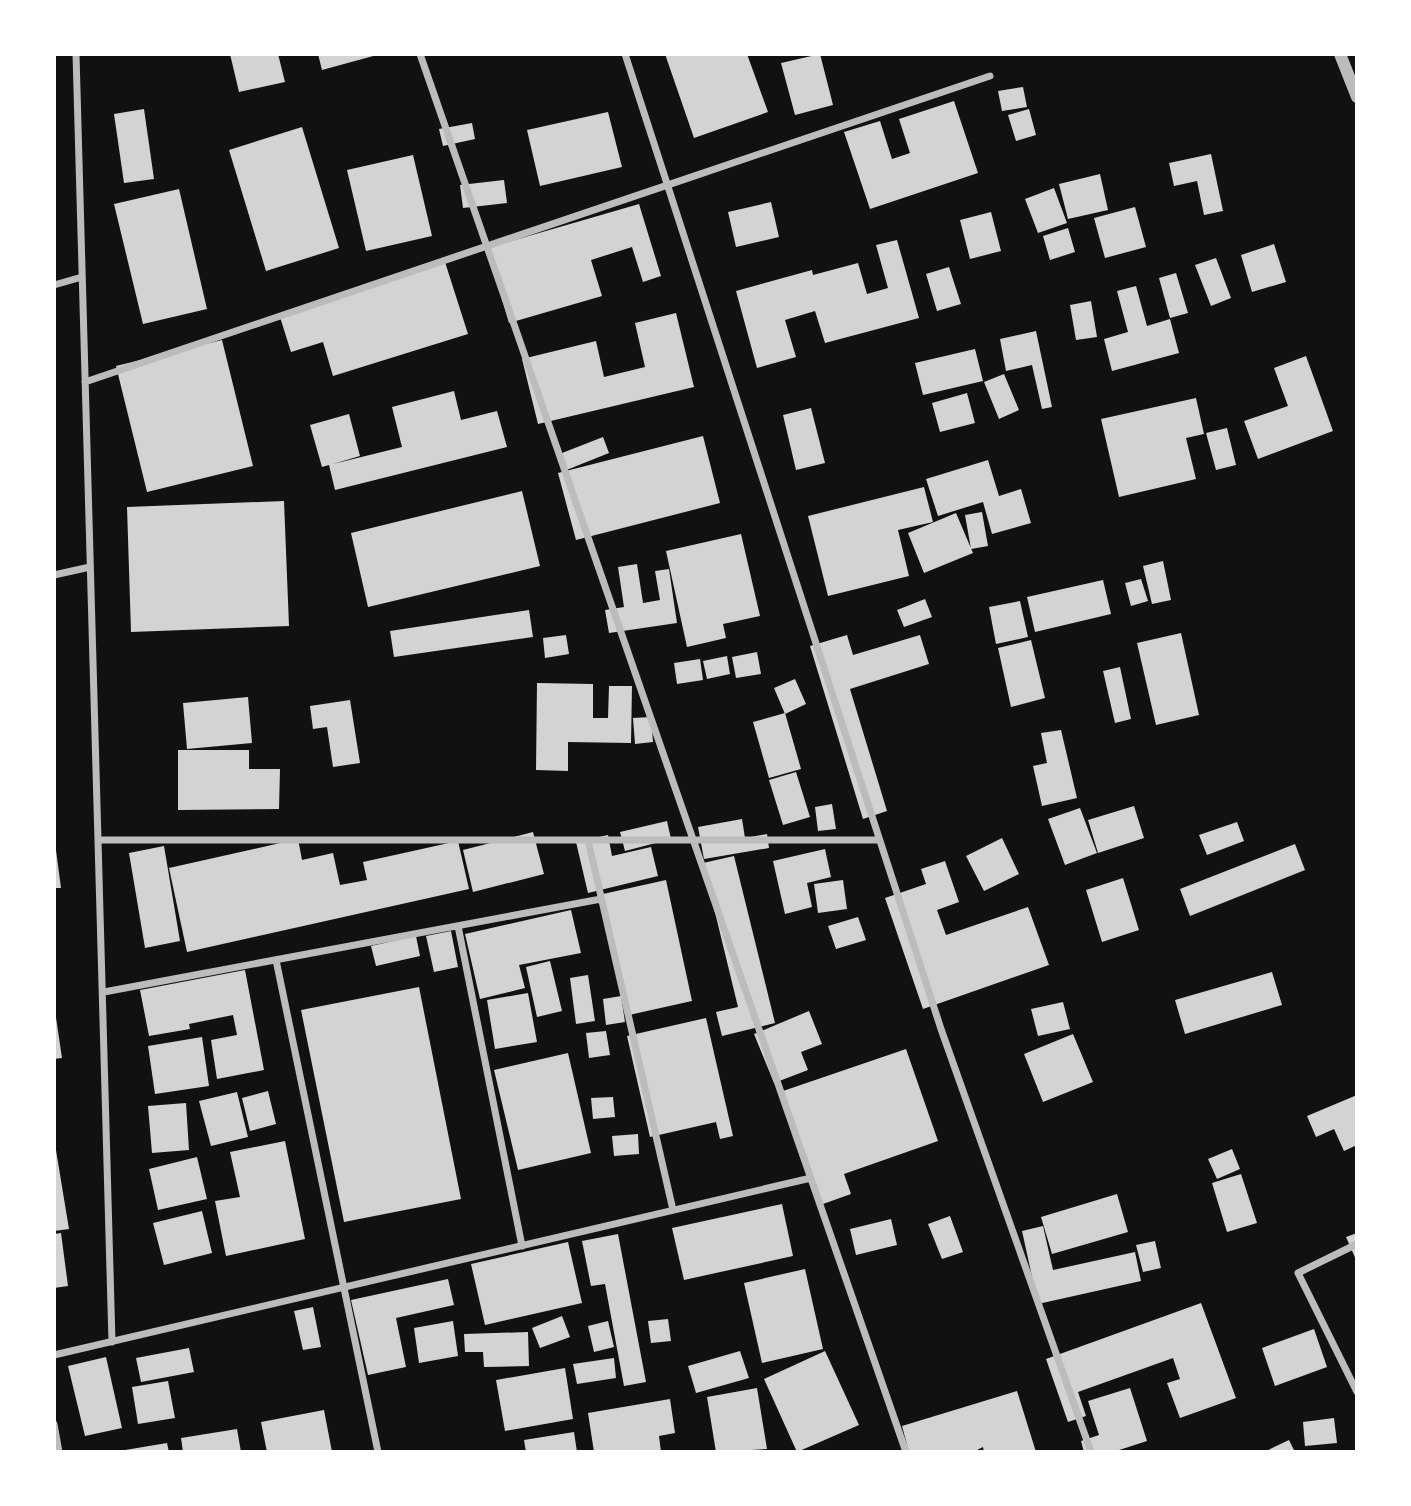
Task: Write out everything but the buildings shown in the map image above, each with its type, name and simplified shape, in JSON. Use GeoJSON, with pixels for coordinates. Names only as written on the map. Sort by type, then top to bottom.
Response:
{"type":"FeatureCollection","features":[{"type":"Feature","properties":{"kind":"street"},"geometry":{"type":"LineString","coordinates":[[76,54],[112,1342]]}},
{"type":"Feature","properties":{"kind":"street"},"geometry":{"type":"LineString","coordinates":[[419,54],[906,1452]]}},
{"type":"Feature","properties":{"kind":"street"},"geometry":{"type":"LineString","coordinates":[[625,54],[941,1029],[1091,1452]]}},
{"type":"Feature","properties":{"kind":"street"},"geometry":{"type":"LineString","coordinates":[[1340,54],[1357,97]]}},
{"type":"Feature","properties":{"kind":"street"},"geometry":{"type":"LineString","coordinates":[[85,382],[487,249],[667,184],[990,76]]}},
{"type":"Feature","properties":{"kind":"street"},"geometry":{"type":"LineString","coordinates":[[54,285],[82,277]]}},
{"type":"Feature","properties":{"kind":"street"},"geometry":{"type":"LineString","coordinates":[[54,575],[90,567]]}},
{"type":"Feature","properties":{"kind":"street"},"geometry":{"type":"LineString","coordinates":[[99,840],[879,840]]}},
{"type":"Feature","properties":{"kind":"street"},"geometry":{"type":"LineString","coordinates":[[588,840],[673,1210]]}},
{"type":"Feature","properties":{"kind":"street"},"geometry":{"type":"LineString","coordinates":[[104,992],[601,899]]}},
{"type":"Feature","properties":{"kind":"street"},"geometry":{"type":"LineString","coordinates":[[458,926],[522,1246]]}},
{"type":"Feature","properties":{"kind":"street"},"geometry":{"type":"LineString","coordinates":[[276,960],[378,1452]]}},
{"type":"Feature","properties":{"kind":"street"},"geometry":{"type":"LineString","coordinates":[[54,1355],[811,1178]]}},
{"type":"Feature","properties":{"kind":"street"},"geometry":{"type":"LineString","coordinates":[[1357,1244],[1298,1273],[1357,1392]]}},
{"type":"Feature","properties":{"kind":"street"},"geometry":{"type":"LineString","coordinates":[[54,1424],[59,1452]]}}]}
